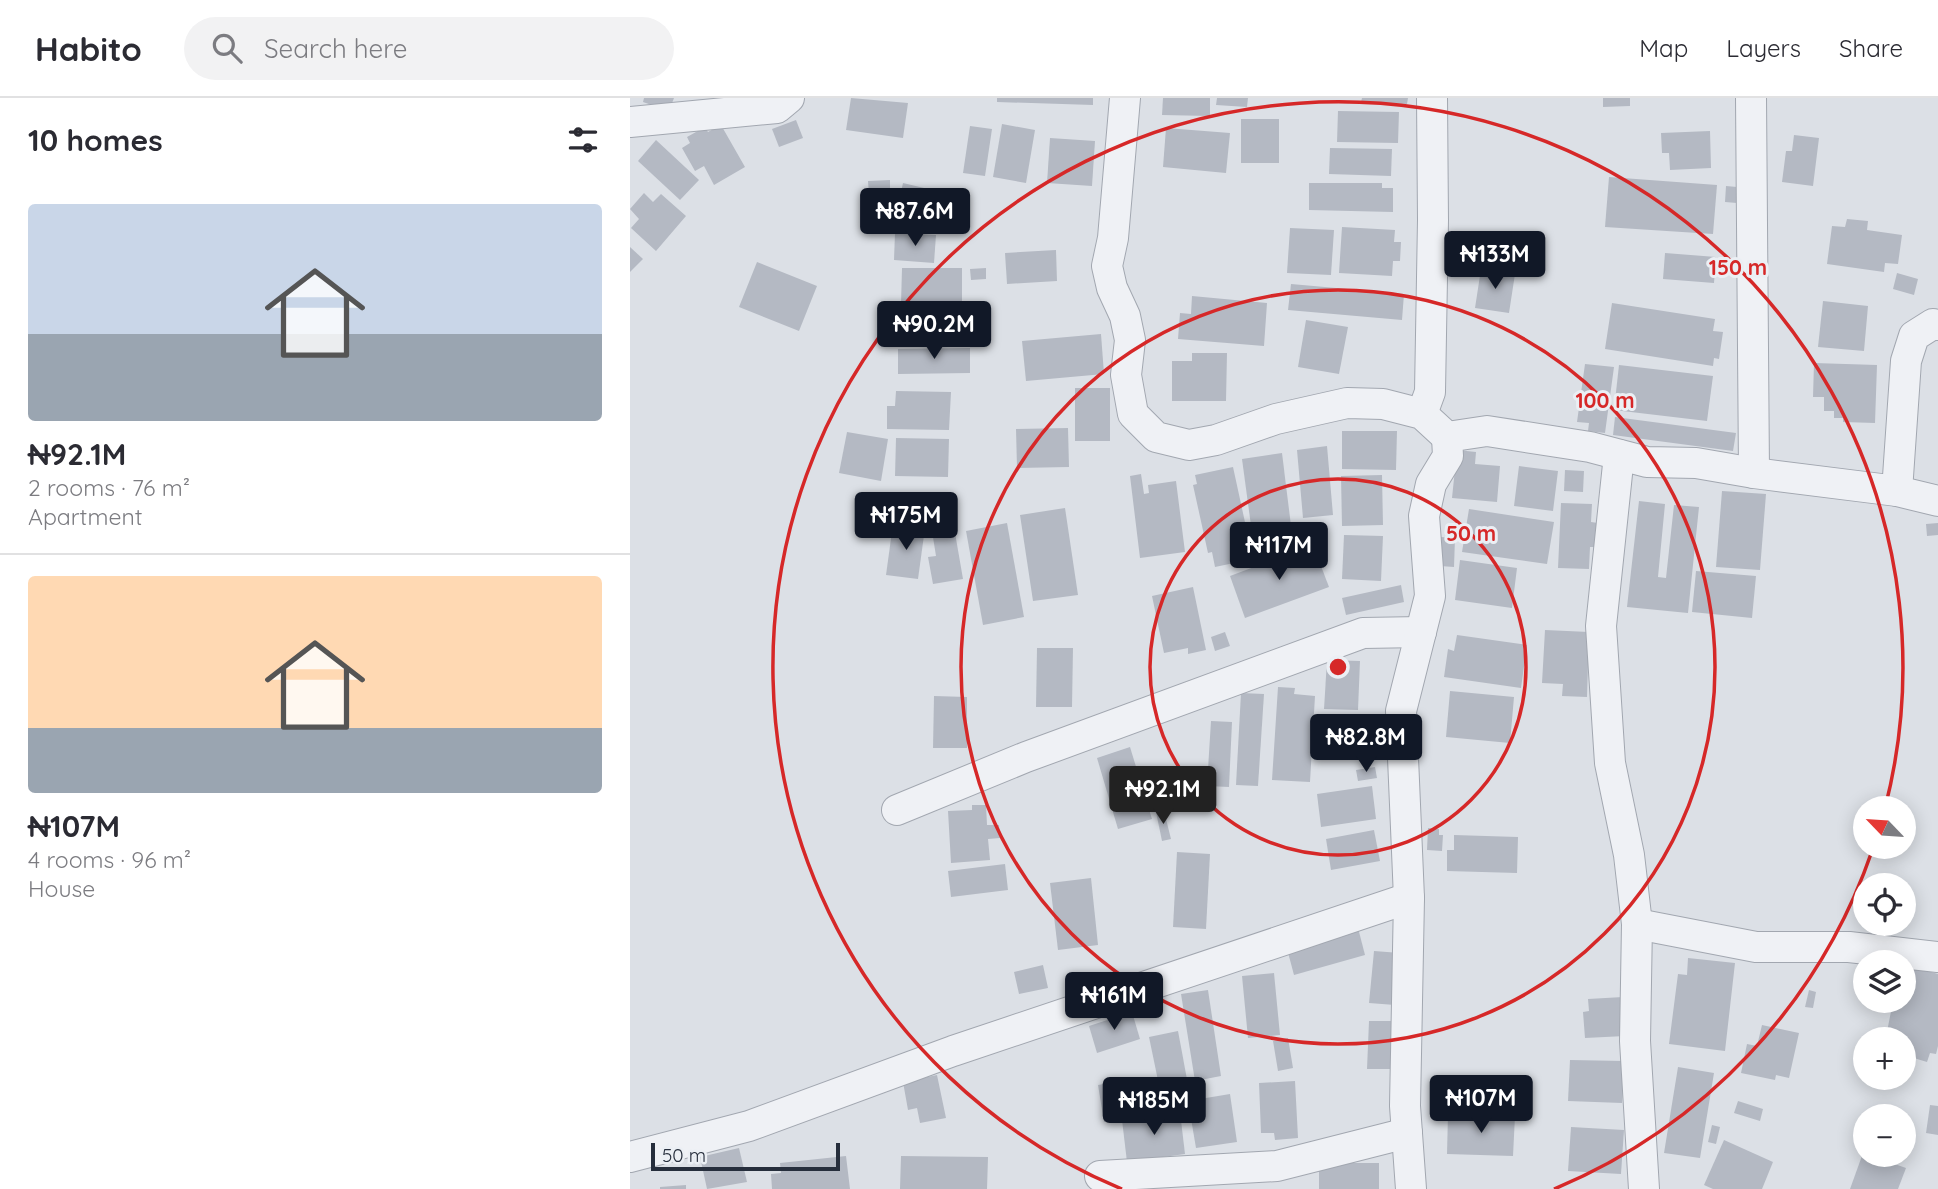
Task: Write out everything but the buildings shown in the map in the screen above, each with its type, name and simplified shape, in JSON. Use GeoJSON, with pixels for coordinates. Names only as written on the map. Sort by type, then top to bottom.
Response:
{"type":"FeatureCollection","features":[{"type":"Feature","properties":{"kind":"street"},"geometry":{"type":"LineString","coordinates":[[630,122],[777,108],[789,98]]}},
{"type":"Feature","properties":{"kind":"street"},"geometry":{"type":"LineString","coordinates":[[1125,98],[1113,238],[1107,266],[1112,288],[1125,316],[1130,340],[1126,375],[1133,414],[1156,437],[1189,445],[1216,440],[1276,419],[1347,403],[1384,404],[1422,414],[1447,437],[1448,456],[1431,484],[1424,516],[1430,596],[1401,711],[1409,898],[1405,1092],[1410,1189]]}},
{"type":"Feature","properties":{"kind":"street"},"geometry":{"type":"LineString","coordinates":[[1422,414],[1430,392],[1432,98]]}},
{"type":"Feature","properties":{"kind":"street"},"geometry":{"type":"LineString","coordinates":[[1751,98],[1754,473]]}},
{"type":"Feature","properties":{"kind":"street"},"geometry":{"type":"LineString","coordinates":[[1897,491],[1906,361],[1914,336],[1933,324],[1938,325]]}},
{"type":"Feature","properties":{"kind":"street"},"geometry":{"type":"LineString","coordinates":[[1447,437],[1487,431],[1590,447],[1647,462],[1696,463],[1897,491],[1938,501]]}},
{"type":"Feature","properties":{"kind":"street"},"geometry":{"type":"LineString","coordinates":[[1619,454],[1601,626],[1610,763],[1629,855],[1636,924],[1635,1041],[1644,1189]]}},
{"type":"Feature","properties":{"kind":"street"},"geometry":{"type":"LineString","coordinates":[[897,810],[1026,757],[1363,633],[1421,632]]}},
{"type":"Feature","properties":{"kind":"street"},"geometry":{"type":"LineString","coordinates":[[630,1157],[749,1126],[953,1051],[1409,898]]}},
{"type":"Feature","properties":{"kind":"street"},"geometry":{"type":"LineString","coordinates":[[1636,924],[1756,947],[1849,947],[1938,957]]}},
{"type":"Feature","properties":{"kind":"street"},"geometry":{"type":"LineString","coordinates":[[1100,1176],[1277,1166],[1406,1133]]}}]}
